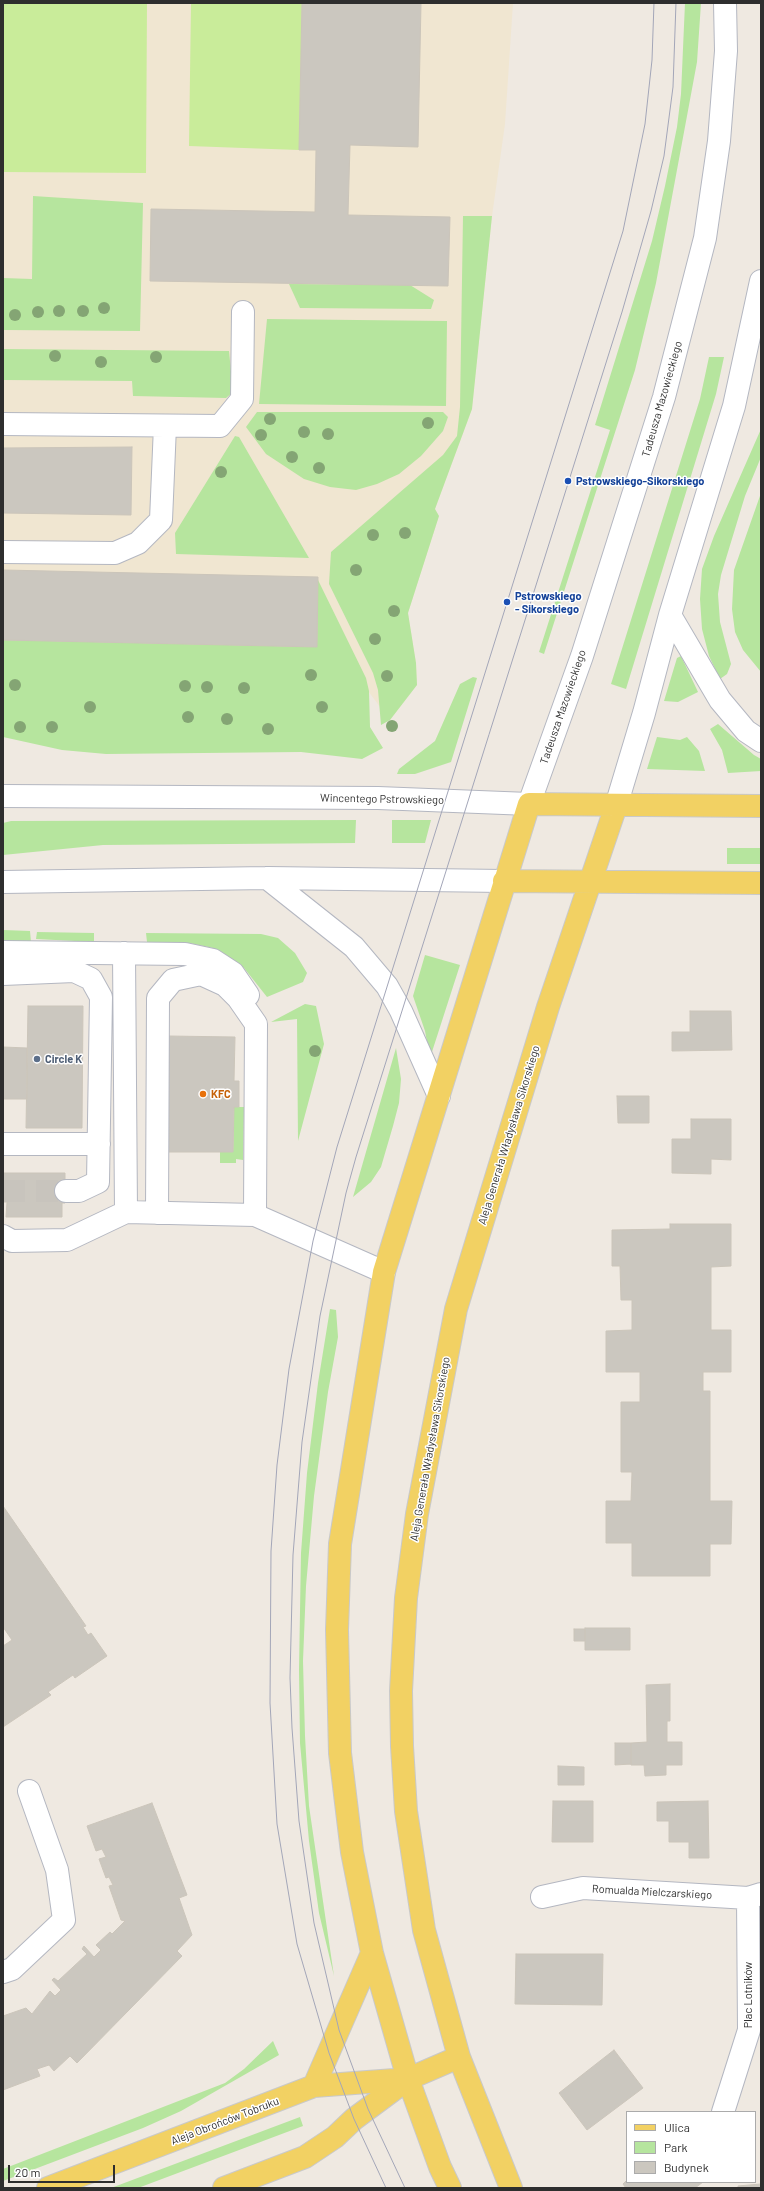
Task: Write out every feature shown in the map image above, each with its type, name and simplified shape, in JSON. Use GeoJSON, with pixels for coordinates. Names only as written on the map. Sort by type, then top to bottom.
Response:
{"type":"FeatureCollection","features":[{"type":"Feature","properties":{"kind":"main road","name":"Wincentego Pstrowskiego"},"geometry":{"type":"LineString","coordinates":[[529,804],[616,806],[761,806]]}},
{"type":"Feature","properties":{"kind":"main road"},"geometry":{"type":"LineString","coordinates":[[450,2188],[440,2167],[408,2079],[372,1953],[352,1852],[340,1753],[337,1630],[340,1544],[384,1272],[529,804]]}},
{"type":"Feature","properties":{"kind":"main road"},"geometry":{"type":"LineString","coordinates":[[589,882],[616,806]]}},
{"type":"Feature","properties":{"kind":"main road"},"geometry":{"type":"LineString","coordinates":[[504,881],[761,883]]}},
{"type":"Feature","properties":{"kind":"main road","name":"Aleja Generała Władysława Sikorskiego"},"geometry":{"type":"LineString","coordinates":[[511,2188],[459,2057],[424,1930],[406,1811],[401,1691],[406,1598],[417,1514],[456,1309],[548,1007],[589,882]]}},
{"type":"Feature","properties":{"kind":"main road"},"geometry":{"type":"LineString","coordinates":[[314,2086],[372,1953]]}},
{"type":"Feature","properties":{"kind":"main road","name":"Aleja Obrońców Tobruku"},"geometry":{"type":"LineString","coordinates":[[224,2188],[305,2157],[335,2137],[354,2119],[408,2079],[459,2057]]}},
{"type":"Feature","properties":{"kind":"main road","name":"Aleja Obrońców Tobruku"},"geometry":{"type":"LineString","coordinates":[[48,2188],[314,2086],[408,2079]]}},
{"type":"Feature","properties":{"kind":"street","name":"Tadeusza Mazowieckiego"},"geometry":{"type":"LineString","coordinates":[[529,804],[582,656],[664,397],[705,238],[718,141],[726,51],[725,3]]}},
{"type":"Feature","properties":{"kind":"street"},"geometry":{"type":"LineString","coordinates":[[616,806],[670,615],[734,406],[761,281]]}},
{"type":"Feature","properties":{"kind":"street"},"geometry":{"type":"LineString","coordinates":[[3,424],[220,426],[242,399],[243,312]]}},
{"type":"Feature","properties":{"kind":"street"},"geometry":{"type":"LineString","coordinates":[[3,552],[116,553],[138,543],[161,520],[165,426]]}},
{"type":"Feature","properties":{"kind":"street"},"geometry":{"type":"LineString","coordinates":[[670,615],[720,700],[746,731],[761,742]]}},
{"type":"Feature","properties":{"kind":"street","name":"Wincentego Pstrowskiego"},"geometry":{"type":"LineString","coordinates":[[3,796],[378,798],[529,804]]}},
{"type":"Feature","properties":{"kind":"street"},"geometry":{"type":"LineString","coordinates":[[267,878],[354,947],[387,986],[401,1011],[439,1096]]}},
{"type":"Feature","properties":{"kind":"street"},"geometry":{"type":"LineString","coordinates":[[3,882],[267,878],[504,881]]}},
{"type":"Feature","properties":{"kind":"street"},"geometry":{"type":"LineString","coordinates":[[3,952],[185,954],[213,960],[233,972],[247,993],[256,1024],[255,1215]]}},
{"type":"Feature","properties":{"kind":"street"},"geometry":{"type":"LineString","coordinates":[[124,953],[126,1212]]}},
{"type":"Feature","properties":{"kind":"street"},"geometry":{"type":"LineString","coordinates":[[3,974],[74,971],[125,995]]}},
{"type":"Feature","properties":{"kind":"street"},"geometry":{"type":"LineString","coordinates":[[156,1213],[158,998],[173,980],[201,974],[225,985],[238,998],[256,1024]]}},
{"type":"Feature","properties":{"kind":"street"},"geometry":{"type":"LineString","coordinates":[[91,979],[101,997],[98,1182]]}},
{"type":"Feature","properties":{"kind":"street"},"geometry":{"type":"LineString","coordinates":[[3,1144],[99,1144]]}},
{"type":"Feature","properties":{"kind":"street"},"geometry":{"type":"LineString","coordinates":[[66,1191],[79,1191],[98,1182],[157,1182]]}},
{"type":"Feature","properties":{"kind":"street"},"geometry":{"type":"LineString","coordinates":[[3,1236],[12,1241],[67,1240],[126,1212],[255,1215],[384,1272]]}},
{"type":"Feature","properties":{"kind":"street"},"geometry":{"type":"LineString","coordinates":[[3,1972],[12,1969],[64,1920],[57,1870],[29,1791]]}},
{"type":"Feature","properties":{"kind":"street","name":"Romualda Mielczarskiego"},"geometry":{"type":"LineString","coordinates":[[542,1897],[583,1888],[754,1896]]}},
{"type":"Feature","properties":{"kind":"street","name":"Plac Lotników"},"geometry":{"type":"LineString","coordinates":[[724,2111],[749,2030],[754,1896]]}},
{"type":"Feature","properties":{"kind":"shaded area"},"geometry":{"type":"Polygon","coordinates":[[[3,3],[513,3],[505,124],[492,216],[472,409],[435,509],[439,516],[408,613],[416,663],[417,685],[390,720],[368,691],[3,719],[3,3]]]}},
{"type":"Feature","properties":{"kind":"green space"},"geometry":{"type":"Polygon","coordinates":[[[3,3],[147,3],[146,173],[3,172],[3,3]]]}},
{"type":"Feature","properties":{"kind":"green space"},"geometry":{"type":"Polygon","coordinates":[[[191,3],[302,3],[299,150],[189,146],[191,3]]]}},
{"type":"Feature","properties":{"kind":"green space"},"geometry":{"type":"Polygon","coordinates":[[[685,3],[701,3],[697,62],[656,283],[635,370],[544,654],[539,652],[610,430],[595,425],[652,241],[665,186],[677,127],[681,94],[685,3]]]}},
{"type":"Feature","properties":{"kind":"green space"},"geometry":{"type":"Polygon","coordinates":[[[33,196],[143,203],[140,331],[3,330],[3,278],[32,279],[33,196]]]}},
{"type":"Feature","properties":{"kind":"green space"},"geometry":{"type":"Polygon","coordinates":[[[463,216],[492,216],[472,409],[435,509],[439,516],[408,613],[416,663],[417,685],[390,720],[381,725],[378,690],[373,673],[329,584],[331,552],[443,455],[457,436],[460,407],[463,216]]]}},
{"type":"Feature","properties":{"kind":"green space"},"geometry":{"type":"Polygon","coordinates":[[[289,284],[410,285],[434,300],[431,309],[300,308],[289,284]]]}},
{"type":"Feature","properties":{"kind":"green space"},"geometry":{"type":"Polygon","coordinates":[[[267,319],[447,321],[446,406],[259,404],[267,319]]]}},
{"type":"Feature","properties":{"kind":"green space"},"geometry":{"type":"Polygon","coordinates":[[[3,349],[229,351],[233,392],[226,398],[133,396],[132,381],[3,380],[3,349]]]}},
{"type":"Feature","properties":{"kind":"green space"},"geometry":{"type":"Polygon","coordinates":[[[709,357],[724,357],[716,394],[626,689],[611,684],[700,399],[709,357]]]}},
{"type":"Feature","properties":{"kind":"green space"},"geometry":{"type":"Polygon","coordinates":[[[257,412],[443,412],[448,417],[443,431],[421,456],[399,474],[377,484],[356,490],[330,487],[304,479],[266,454],[246,427],[257,412]]]}},
{"type":"Feature","properties":{"kind":"green space"},"geometry":{"type":"Polygon","coordinates":[[[761,429],[761,457],[745,496],[721,575],[718,594],[720,622],[731,664],[727,674],[720,679],[709,656],[702,629],[700,599],[702,569],[714,536],[761,429]]]}},
{"type":"Feature","properties":{"kind":"green space"},"geometry":{"type":"Polygon","coordinates":[[[235,436],[239,437],[309,558],[176,554],[175,533],[235,436]]]}},
{"type":"Feature","properties":{"kind":"green space"},"geometry":{"type":"Polygon","coordinates":[[[761,493],[761,672],[743,650],[735,632],[732,609],[734,570],[761,493]]]}},
{"type":"Feature","properties":{"kind":"green space"},"geometry":{"type":"Polygon","coordinates":[[[318,580],[366,678],[369,691],[370,727],[383,748],[362,759],[301,752],[106,754],[62,750],[3,737],[3,640],[317,647],[318,580]]]}},
{"type":"Feature","properties":{"kind":"green space"},"geometry":{"type":"Polygon","coordinates":[[[681,656],[698,692],[678,702],[664,701],[677,658],[681,656]]]}},
{"type":"Feature","properties":{"kind":"green space"},"geometry":{"type":"Polygon","coordinates":[[[473,677],[477,678],[451,762],[415,774],[397,774],[399,769],[435,741],[460,684],[473,677]]]}},
{"type":"Feature","properties":{"kind":"green space"},"geometry":{"type":"Polygon","coordinates":[[[718,724],[754,755],[761,759],[761,771],[728,773],[722,750],[710,729],[718,724]]]}},
{"type":"Feature","properties":{"kind":"green space"},"geometry":{"type":"Polygon","coordinates":[[[657,737],[680,740],[687,737],[699,751],[705,771],[647,769],[657,737]]]}},
{"type":"Feature","properties":{"kind":"green space"},"geometry":{"type":"Polygon","coordinates":[[[356,820],[355,843],[103,845],[3,855],[3,823],[11,821],[356,820]]]}},
{"type":"Feature","properties":{"kind":"green space"},"geometry":{"type":"Polygon","coordinates":[[[392,820],[431,820],[425,843],[392,843],[392,820]]]}},
{"type":"Feature","properties":{"kind":"green space"},"geometry":{"type":"Polygon","coordinates":[[[727,848],[761,848],[761,864],[727,864],[727,848]]]}},
{"type":"Feature","properties":{"kind":"green space"},"geometry":{"type":"Polygon","coordinates":[[[3,930],[30,931],[31,942],[3,941],[3,930]]]}},
{"type":"Feature","properties":{"kind":"green space"},"geometry":{"type":"Polygon","coordinates":[[[37,932],[94,933],[94,942],[36,939],[37,932]]]}},
{"type":"Feature","properties":{"kind":"green space"},"geometry":{"type":"Polygon","coordinates":[[[146,933],[261,934],[278,938],[295,953],[307,973],[303,982],[267,997],[244,968],[213,948],[189,943],[147,942],[146,933]]]}},
{"type":"Feature","properties":{"kind":"green space"},"geometry":{"type":"Polygon","coordinates":[[[425,955],[460,965],[430,1058],[425,1031],[413,996],[425,955]]]}},
{"type":"Feature","properties":{"kind":"green space"},"geometry":{"type":"Polygon","coordinates":[[[305,1004],[316,1006],[324,1044],[298,1141],[297,1019],[271,1022],[305,1004]]]}},
{"type":"Feature","properties":{"kind":"green space"},"geometry":{"type":"Polygon","coordinates":[[[396,1048],[401,1079],[399,1103],[393,1126],[381,1167],[371,1182],[353,1197],[396,1048]]]}},
{"type":"Feature","properties":{"kind":"green space"},"geometry":{"type":"Polygon","coordinates":[[[234,1107],[244,1107],[243,1160],[236,1159],[236,1163],[220,1163],[220,1152],[233,1152],[234,1107]]]}},
{"type":"Feature","properties":{"kind":"green space"},"geometry":{"type":"Polygon","coordinates":[[[330,1309],[336,1310],[338,1337],[328,1392],[314,1496],[306,1586],[303,1661],[309,1806],[334,1976],[319,1913],[309,1841],[300,1743],[299,1670],[301,1553],[307,1473],[318,1383],[330,1309]]]}},
{"type":"Feature","properties":{"kind":"green space"},"geometry":{"type":"Polygon","coordinates":[[[273,2041],[279,2055],[181,2111],[143,2128],[3,2181],[3,2169],[225,2083],[244,2069],[273,2041]]]}},
{"type":"Feature","properties":{"kind":"green space"},"geometry":{"type":"Polygon","coordinates":[[[300,2117],[303,2126],[138,2188],[111,2188],[300,2117]]]}},
{"type":"Feature","properties":{"kind":"building"},"geometry":{"type":"Polygon","coordinates":[[[302,3],[421,3],[418,147],[350,145],[348,215],[450,217],[448,286],[150,281],[151,209],[315,212],[316,150],[299,150],[302,3]]]}},
{"type":"Feature","properties":{"kind":"building"},"geometry":{"type":"Polygon","coordinates":[[[132,447],[131,515],[3,513],[3,448],[132,447]]]}},
{"type":"Feature","properties":{"kind":"building"},"geometry":{"type":"Polygon","coordinates":[[[3,570],[318,577],[317,647],[3,640],[3,570]]]}},
{"type":"Feature","properties":{"kind":"building"},"geometry":{"type":"Polygon","coordinates":[[[28,1006],[83,1006],[82,1128],[26,1128],[28,1006]]]}},
{"type":"Feature","properties":{"kind":"building"},"geometry":{"type":"Polygon","coordinates":[[[690,1011],[731,1011],[732,1050],[672,1051],[672,1032],[690,1032],[690,1011]]]}},
{"type":"Feature","properties":{"kind":"building","name":"KFC"},"geometry":{"type":"Polygon","coordinates":[[[168,1036],[235,1037],[234,1081],[239,1081],[239,1107],[234,1107],[233,1152],[166,1152],[168,1036]]]}},
{"type":"Feature","properties":{"kind":"building"},"geometry":{"type":"Polygon","coordinates":[[[3,1047],[27,1048],[27,1099],[3,1099],[3,1047]]]}},
{"type":"Feature","properties":{"kind":"building"},"geometry":{"type":"Polygon","coordinates":[[[617,1096],[649,1096],[649,1123],[618,1123],[617,1096]]]}},
{"type":"Feature","properties":{"kind":"building"},"geometry":{"type":"Polygon","coordinates":[[[691,1119],[731,1119],[731,1160],[711,1159],[711,1174],[672,1173],[672,1139],[691,1139],[691,1119]]]}},
{"type":"Feature","properties":{"kind":"building"},"geometry":{"type":"Polygon","coordinates":[[[3,1173],[65,1173],[65,1203],[62,1203],[62,1217],[6,1217],[7,1202],[3,1202],[3,1173]]]}},
{"type":"Feature","properties":{"kind":"building"},"geometry":{"type":"Polygon","coordinates":[[[670,1224],[731,1224],[731,1266],[711,1267],[711,1330],[731,1330],[731,1372],[703,1372],[703,1391],[710,1391],[710,1501],[732,1501],[731,1544],[710,1544],[710,1576],[632,1576],[632,1543],[606,1543],[606,1501],[631,1501],[632,1472],[621,1472],[621,1402],[640,1402],[640,1372],[606,1372],[606,1331],[632,1330],[632,1300],[621,1300],[620,1266],[612,1266],[612,1230],[670,1229],[670,1224]]]}},
{"type":"Feature","properties":{"kind":"building"},"geometry":{"type":"Polygon","coordinates":[[[3,1506],[86,1626],[83,1627],[88,1635],[91,1633],[107,1656],[75,1678],[73,1675],[48,1692],[51,1695],[3,1727],[3,1646],[12,1640],[3,1627],[3,1506]]]}},
{"type":"Feature","properties":{"kind":"building"},"geometry":{"type":"Polygon","coordinates":[[[585,1628],[630,1628],[630,1650],[585,1650],[585,1628]]]}},
{"type":"Feature","properties":{"kind":"building"},"geometry":{"type":"Polygon","coordinates":[[[574,1629],[585,1629],[585,1641],[574,1641],[574,1629]]]}},
{"type":"Feature","properties":{"kind":"building"},"geometry":{"type":"Polygon","coordinates":[[[670,1684],[670,1721],[667,1721],[667,1742],[682,1742],[682,1765],[666,1765],[666,1775],[645,1776],[644,1765],[631,1765],[631,1743],[647,1742],[646,1685],[670,1684]]]}},
{"type":"Feature","properties":{"kind":"building"},"geometry":{"type":"Polygon","coordinates":[[[615,1743],[631,1743],[631,1764],[615,1765],[615,1743]]]}},
{"type":"Feature","properties":{"kind":"building"},"geometry":{"type":"Polygon","coordinates":[[[558,1766],[584,1767],[584,1785],[558,1785],[558,1766]]]}},
{"type":"Feature","properties":{"kind":"building"},"geometry":{"type":"Polygon","coordinates":[[[553,1801],[593,1801],[593,1842],[552,1842],[553,1801]]]}},
{"type":"Feature","properties":{"kind":"building"},"geometry":{"type":"Polygon","coordinates":[[[708,1801],[709,1858],[689,1858],[689,1842],[669,1842],[669,1821],[657,1821],[657,1802],[708,1801]]]}},
{"type":"Feature","properties":{"kind":"building"},"geometry":{"type":"Polygon","coordinates":[[[152,1803],[187,1895],[179,1898],[192,1935],[177,1951],[182,1956],[77,2063],[70,2056],[54,2071],[49,2065],[37,2069],[40,2076],[3,2090],[3,2016],[26,2008],[32,2014],[50,1991],[55,1996],[61,1990],[52,1980],[54,1978],[58,1981],[87,1954],[82,1949],[84,1946],[94,1957],[101,1950],[96,1945],[110,1932],[112,1934],[125,1921],[121,1920],[109,1886],[113,1885],[109,1877],[106,1878],[99,1859],[106,1857],[102,1849],[96,1851],[87,1826],[152,1803]]]}},
{"type":"Feature","properties":{"kind":"building"},"geometry":{"type":"Polygon","coordinates":[[[516,1954],[603,1954],[602,2005],[515,2004],[516,1954]]]}},
{"type":"Feature","properties":{"kind":"building"},"geometry":{"type":"Polygon","coordinates":[[[614,2050],[643,2088],[587,2130],[559,2093],[614,2050]]]}},
{"type":"Feature","properties":{"kind":"building"},"geometry":{"type":"Polygon","coordinates":[[[626,2181],[626,2183],[702,2183],[695,2188],[626,2188],[623,2184],[626,2181]]]}},
{"type":"Feature","properties":{"kind":"building"},"geometry":{"type":"Polygon","coordinates":[[[761,2184],[761,2188],[738,2188],[738,2186],[761,2184]]]}},
{"type":"Feature","properties":{"kind":"tunnel"},"geometry":{"type":"LineString","coordinates":[[3,1191],[66,1191]]}},
{"type":"Feature","properties":{"kind":"tram line"},"geometry":{"type":"LineString","coordinates":[[386,2188],[354,2119],[329,2053],[297,1944],[277,1824],[270,1703],[271,1551],[277,1465],[289,1369],[313,1241],[337,1147],[623,231],[645,124],[652,60],[654,3]]}},
{"type":"Feature","properties":{"kind":"tram line"},"geometry":{"type":"LineString","coordinates":[[405,2188],[368,2109],[339,2030],[314,1923],[299,1821],[290,1678],[293,1555],[302,1442],[320,1316],[346,1193],[356,1157],[622,312],[651,211],[664,156],[673,87],[676,3]]}},
{"type":"Feature","properties":{"kind":"place","name":"Pstrowskiego-Sikorskiego"},"geometry":{"type":"Point","coordinates":[568,481]}},
{"type":"Feature","properties":{"kind":"place","name":"Pstrowskiego - Sikorskiego"},"geometry":{"type":"Point","coordinates":[507,602]}},
{"type":"Feature","properties":{"kind":"place","name":"Circle K"},"geometry":{"type":"Point","coordinates":[37,1059]}},
{"type":"Feature","properties":{"kind":"place","name":"KFC"},"geometry":{"type":"Point","coordinates":[203,1094]}}]}
